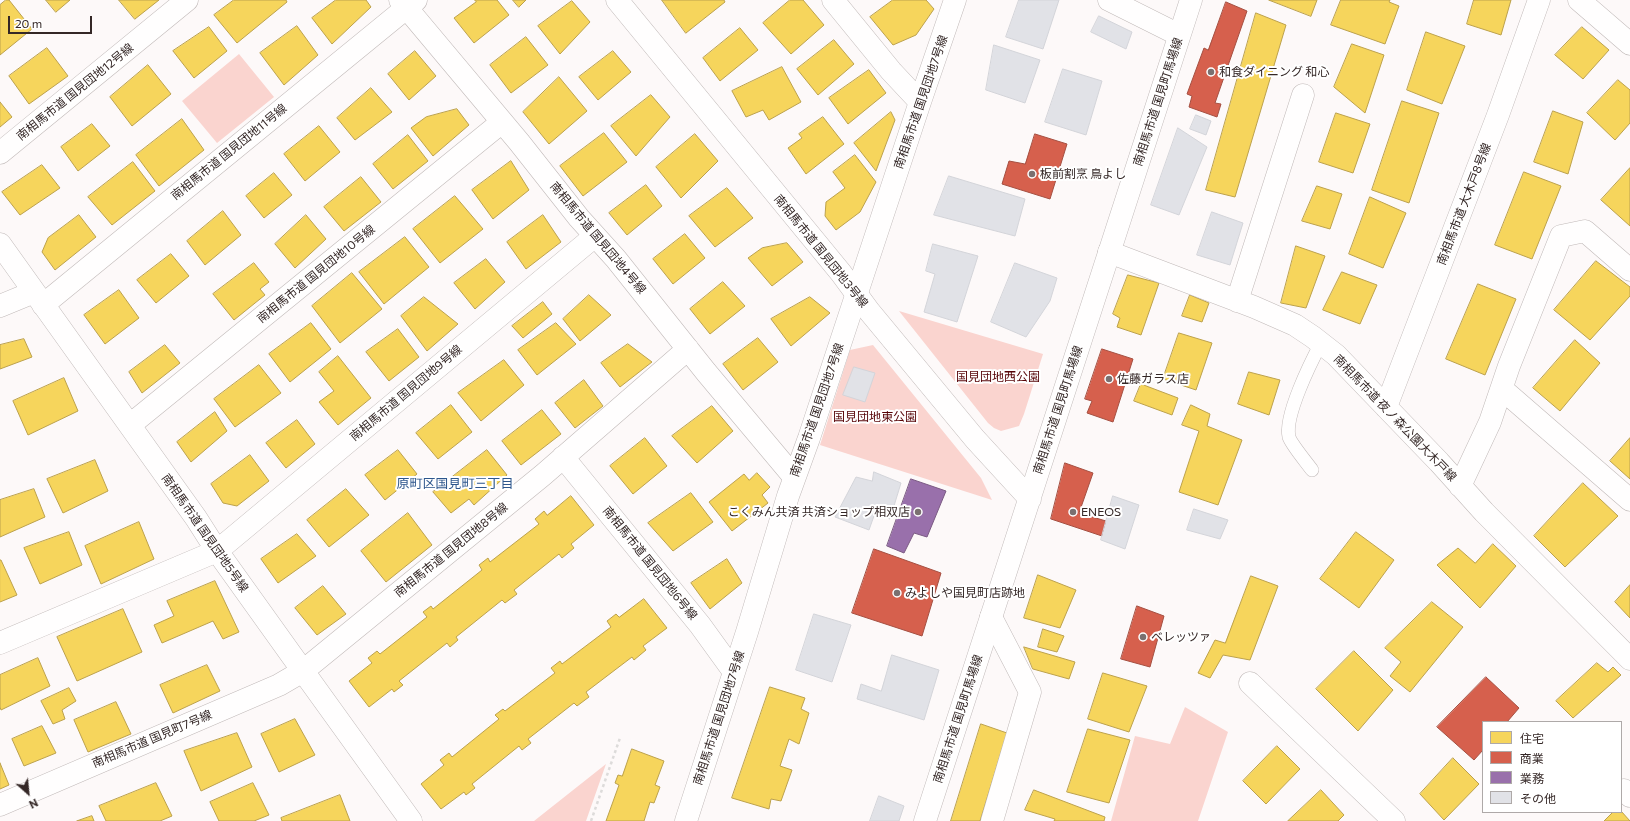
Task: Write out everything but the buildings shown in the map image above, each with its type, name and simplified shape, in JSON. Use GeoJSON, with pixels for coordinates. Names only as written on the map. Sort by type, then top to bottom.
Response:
{"type":"FeatureCollection","features":[{"type":"Feature","properties":{"kind":"street","name":"南相馬市道 国見団地12号線"},"geometry":{"type":"LineString","coordinates":[[0,153],[187,0]]}},
{"type":"Feature","properties":{"kind":"street","name":"南相馬市道 国見団地3号線"},"geometry":{"type":"LineString","coordinates":[[617,0],[840,273],[856,295],[975,439],[1030,499]]}},
{"type":"Feature","properties":{"kind":"street"},"geometry":{"type":"LineString","coordinates":[[833,0],[891,71],[920,102]]}},
{"type":"Feature","properties":{"kind":"street","name":"南相馬市道 国見団地7号線"},"geometry":{"type":"LineString","coordinates":[[686,821],[794,477],[809,438],[955,0]]}},
{"type":"Feature","properties":{"kind":"street"},"geometry":{"type":"LineString","coordinates":[[1109,0],[1179,35]]}},
{"type":"Feature","properties":{"kind":"street","name":"南相馬市道 国見町馬場線"},"geometry":{"type":"LineString","coordinates":[[925,821],[1191,0]]}},
{"type":"Feature","properties":{"kind":"street","name":"南相馬市道 大木戸8号線"},"geometry":{"type":"LineString","coordinates":[[1386,406],[1498,116],[1539,0]]}},
{"type":"Feature","properties":{"kind":"street"},"geometry":{"type":"LineString","coordinates":[[1579,0],[1630,44]]}},
{"type":"Feature","properties":{"kind":"street","name":"南相馬市道 国見団地4号線"},"geometry":{"type":"LineString","coordinates":[[407,3],[579,218],[616,259],[706,372],[794,477]]}},
{"type":"Feature","properties":{"kind":"street","name":"南相馬市道 国見団地11号線"},"geometry":{"type":"LineString","coordinates":[[0,306],[38,298],[407,3]]}},
{"type":"Feature","properties":{"kind":"street"},"geometry":{"type":"LineString","coordinates":[[1237,301],[1303,95]]}},
{"type":"Feature","properties":{"kind":"street","name":"南相馬市道 国見団地10号線"},"geometry":{"type":"LineString","coordinates":[[130,425],[502,122]]}},
{"type":"Feature","properties":{"kind":"street"},"geometry":{"type":"LineString","coordinates":[[1460,486],[1490,422],[1509,366],[1561,236],[1585,231],[1630,270]]}},
{"type":"Feature","properties":{"kind":"street","name":"南相馬市道 国見団地9号線"},"geometry":{"type":"LineString","coordinates":[[0,643],[217,550],[595,236]]}},
{"type":"Feature","properties":{"kind":"street","name":"南相馬市道 国見団地5号線"},"geometry":{"type":"LineString","coordinates":[[0,244],[411,821]]}},
{"type":"Feature","properties":{"kind":"street","name":"南相馬市道 夜ノ森公園大木戸線"},"geometry":{"type":"LineString","coordinates":[[1109,252],[1295,325],[1321,343],[1336,355],[1386,406],[1489,518],[1630,659]]}},
{"type":"Feature","properties":{"kind":"street","name":"南相馬市道 国見団地8号線"},"geometry":{"type":"LineString","coordinates":[[303,671],[563,457],[688,349]]}},
{"type":"Feature","properties":{"kind":"street"},"geometry":{"type":"LineString","coordinates":[[1502,389],[1630,500]]}},
{"type":"Feature","properties":{"kind":"street","name":"南相馬市道 国見団地6号線"},"geometry":{"type":"LineString","coordinates":[[563,457],[696,619],[734,672]]}},
{"type":"Feature","properties":{"kind":"street"},"geometry":{"type":"LineString","coordinates":[[991,617],[1030,692],[992,821]]}},
{"type":"Feature","properties":{"kind":"street","name":"南相馬市道 国見町7号線"},"geometry":{"type":"LineString","coordinates":[[0,805],[279,685],[303,671]]}},
{"type":"Feature","properties":{"kind":"street"},"geometry":{"type":"LineString","coordinates":[[1250,683],[1394,821]]}},
{"type":"Feature","properties":{"kind":"lane"},"geometry":{"type":"LineString","coordinates":[[1312,470],[1290,437],[1290,422],[1294,406],[1321,343]]}},
{"type":"Feature","properties":{"kind":"path"},"geometry":{"type":"LineString","coordinates":[[591,821],[620,738]]}},
{"type":"Feature","properties":{"kind":"green space"},"geometry":{"type":"Polygon","coordinates":[[[239,54],[274,97],[217,143],[182,101],[239,54]]]}},
{"type":"Feature","properties":{"kind":"green space","name":"国見団地西公園"},"geometry":{"type":"Polygon","coordinates":[[[899,311],[1043,354],[1019,426],[1001,431],[988,423],[899,311]]]}},
{"type":"Feature","properties":{"kind":"green space","name":"国見団地東公園"},"geometry":{"type":"Polygon","coordinates":[[[873,345],[981,478],[992,500],[820,445],[850,350],[873,345]]]}},
{"type":"Feature","properties":{"kind":"green space"},"geometry":{"type":"Polygon","coordinates":[[[1185,707],[1228,732],[1198,821],[1111,821],[1135,736],[1170,744],[1185,707]]]}},
{"type":"Feature","properties":{"kind":"green space"},"geometry":{"type":"Polygon","coordinates":[[[606,764],[586,821],[534,821],[606,764]]]}},
{"type":"Feature","properties":{"kind":"place","name":"和食ダイニング 和心"},"geometry":{"type":"Point","coordinates":[1211,72]}},
{"type":"Feature","properties":{"kind":"place","name":"板前割烹 鳥よし"},"geometry":{"type":"Point","coordinates":[1032,174]}},
{"type":"Feature","properties":{"kind":"place","name":"佐藤ガラス店"},"geometry":{"type":"Point","coordinates":[1109,379]}},
{"type":"Feature","properties":{"kind":"place","name":"こくみん共済 共済ショップ相双店"},"geometry":{"type":"Point","coordinates":[918,512]}},
{"type":"Feature","properties":{"kind":"place","name":"ENEOS"},"geometry":{"type":"Point","coordinates":[1073,512]}},
{"type":"Feature","properties":{"kind":"place","name":"みよしや国見町店跡地"},"geometry":{"type":"Point","coordinates":[897,593]}},
{"type":"Feature","properties":{"kind":"place","name":"ベレッツァ"},"geometry":{"type":"Point","coordinates":[1143,637]}},
{"type":"Feature","properties":{"kind":"district","name":"原町区国見町三丁目"},"geometry":{"type":"Point","coordinates":[455,484]}}]}
